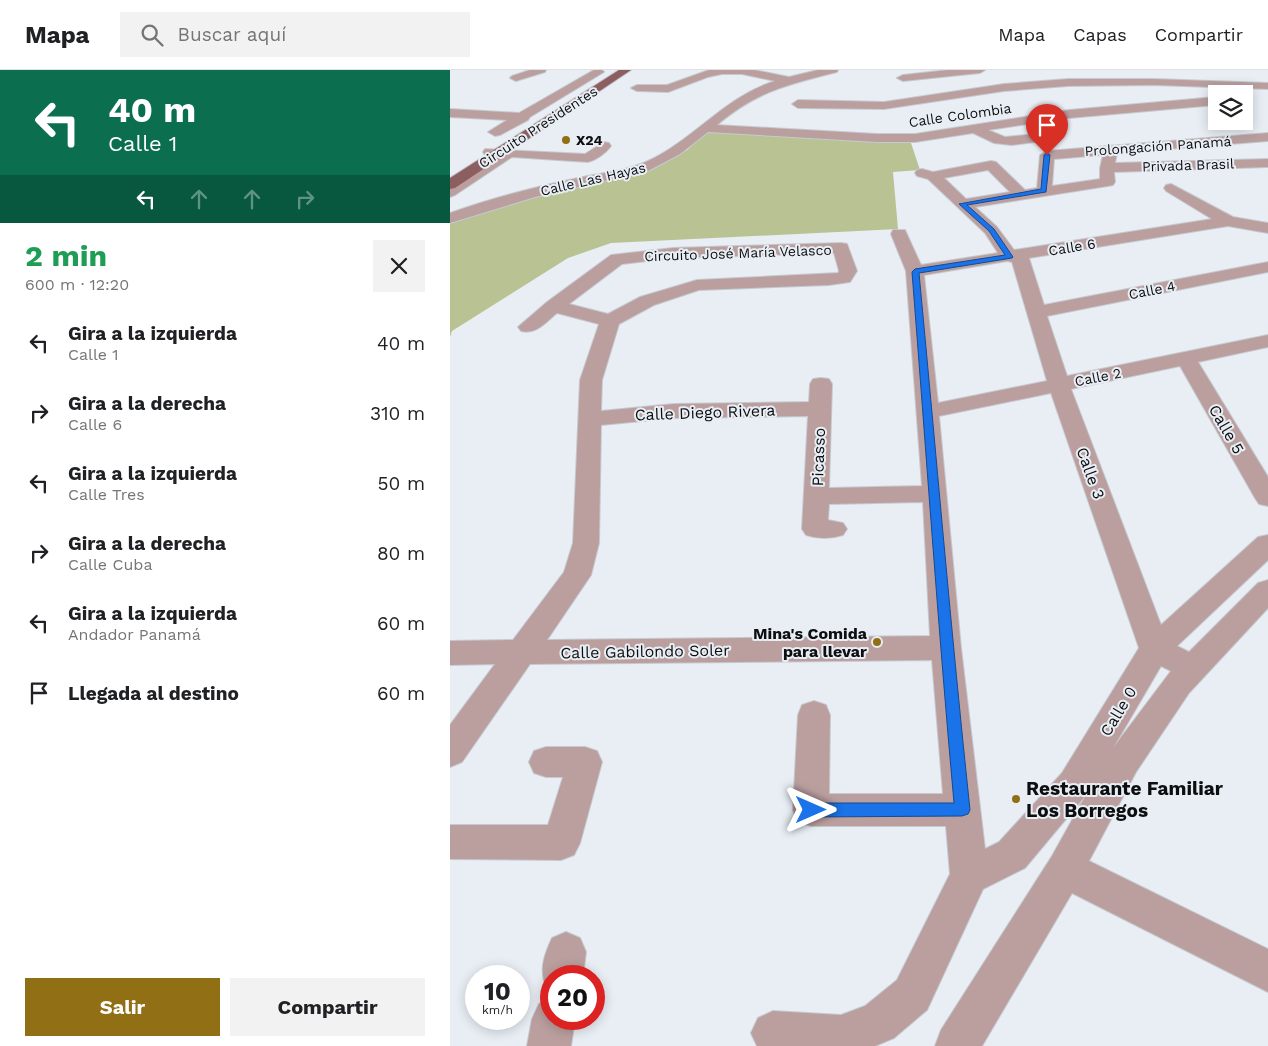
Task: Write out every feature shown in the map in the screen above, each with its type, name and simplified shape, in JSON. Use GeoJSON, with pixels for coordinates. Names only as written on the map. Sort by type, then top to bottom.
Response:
{"type":"FeatureCollection","features":[{"type":"Feature","properties":{"kind":"main road","name":"Circuito Presidentes"},"geometry":{"type":"LineString","coordinates":[[450,177],[505,147],[626,70]]}},
{"type":"Feature","properties":{"kind":"main road","name":"Circuito Presidentes"},"geometry":{"type":"LineString","coordinates":[[450,185],[615,71]]}},
{"type":"Feature","properties":{"kind":"street"},"geometry":{"type":"LineString","coordinates":[[516,78],[541,70]]}},
{"type":"Feature","properties":{"kind":"street","name":"Calle Las Hayas"},"geometry":{"type":"LineString","coordinates":[[450,218],[487,205],[535,192],[646,167],[681,149],[740,101],[759,90],[789,80],[833,70]]}},
{"type":"Feature","properties":{"kind":"street"},"geometry":{"type":"LineString","coordinates":[[846,70],[809,90],[798,104],[868,110],[930,98],[1053,83],[1267,81]]}},
{"type":"Feature","properties":{"kind":"street"},"geometry":{"type":"LineString","coordinates":[[930,98],[903,78],[980,70]]}},
{"type":"Feature","properties":{"kind":"street"},"geometry":{"type":"LineString","coordinates":[[1124,70],[1136,82]]}},
{"type":"Feature","properties":{"kind":"street"},"geometry":{"type":"LineString","coordinates":[[495,132],[524,117],[599,71],[615,71]]}},
{"type":"Feature","properties":{"kind":"street"},"geometry":{"type":"LineString","coordinates":[[637,88],[668,89],[705,74],[722,71],[742,71],[789,80]]}},
{"type":"Feature","properties":{"kind":"street"},"geometry":{"type":"LineString","coordinates":[[1042,73],[1053,83],[1070,114]]}},
{"type":"Feature","properties":{"kind":"street"},"geometry":{"type":"LineString","coordinates":[[1158,73],[1217,74]]}},
{"type":"Feature","properties":{"kind":"street"},"geometry":{"type":"LineString","coordinates":[[624,97],[658,76]]}},
{"type":"Feature","properties":{"kind":"street","name":"Calle Colombia"},"geometry":{"type":"LineString","coordinates":[[706,128],[791,131],[877,138],[915,138],[1070,114],[1208,102]]}},
{"type":"Feature","properties":{"kind":"street"},"geometry":{"type":"LineString","coordinates":[[1105,112],[1119,121]]}},
{"type":"Feature","properties":{"kind":"street"},"geometry":{"type":"LineString","coordinates":[[450,113],[524,117]]}},
{"type":"Feature","properties":{"kind":"street"},"geometry":{"type":"LineString","coordinates":[[975,128],[994,140],[1002,142],[1036,138]]}},
{"type":"Feature","properties":{"kind":"street","name":"Prolongación Panamá"},"geometry":{"type":"LineString","coordinates":[[1044,191],[1047,155],[1268,137]]}},
{"type":"Feature","properties":{"kind":"street"},"geometry":{"type":"LineString","coordinates":[[450,192],[505,147],[604,146],[588,158],[505,147]]}},
{"type":"Feature","properties":{"kind":"street"},"geometry":{"type":"LineString","coordinates":[[1108,175],[1111,149]]}},
{"type":"Feature","properties":{"kind":"street","name":"Privada Brasil"},"geometry":{"type":"LineString","coordinates":[[962,204],[1044,191],[1108,175],[1268,162]]}},
{"type":"Feature","properties":{"kind":"street","name":"Calle 3"},"geometry":{"type":"LineString","coordinates":[[1021,194],[991,166],[928,174],[991,230],[1014,256],[1036,312],[1059,385],[1155,649]]}},
{"type":"Feature","properties":{"kind":"street"},"geometry":{"type":"LineString","coordinates":[[1171,188],[1228,221],[1268,228]]}},
{"type":"Feature","properties":{"kind":"street","name":"Calle 6"},"geometry":{"type":"LineString","coordinates":[[908,268],[1014,256],[1228,221]]}},
{"type":"Feature","properties":{"kind":"street"},"geometry":{"type":"LineString","coordinates":[[773,1033],[841,1037],[879,1023],[912,995],[969,876],[946,648],[928,412],[908,268],[899,234]]}},
{"type":"Feature","properties":{"kind":"street","name":"Circuito José María Velasco"},"geometry":{"type":"LineString","coordinates":[[554,306],[618,259],[673,253],[841,248],[848,271],[844,278],[829,280],[696,277],[610,321]]}},
{"type":"Feature","properties":{"kind":"street","name":"Calle 4"},"geometry":{"type":"LineString","coordinates":[[1036,312],[1268,268]]}},
{"type":"Feature","properties":{"kind":"street"},"geometry":{"type":"LineString","coordinates":[[450,752],[577,575],[586,543],[591,380],[610,321],[554,306],[528,327]]}},
{"type":"Feature","properties":{"kind":"street","name":"Calle 2"},"geometry":{"type":"LineString","coordinates":[[928,412],[1187,360],[1268,341]]}},
{"type":"Feature","properties":{"kind":"street","name":"Calle 5"},"geometry":{"type":"LineString","coordinates":[[1187,360],[1268,498]]}},
{"type":"Feature","properties":{"kind":"street","name":"Picasso"},"geometry":{"type":"LineString","coordinates":[[821,384],[816,496],[824,529]]}},
{"type":"Feature","properties":{"kind":"street","name":"Calle Diego Rivera"},"geometry":{"type":"LineString","coordinates":[[590,419],[674,411],[820,409]]}},
{"type":"Feature","properties":{"kind":"street"},"geometry":{"type":"LineString","coordinates":[[816,496],[935,494]]}},
{"type":"Feature","properties":{"kind":"street","name":"Calle 0"},"geometry":{"type":"LineString","coordinates":[[969,876],[1012,855],[1074,784],[1155,649],[1268,544]]}},
{"type":"Feature","properties":{"kind":"street"},"geometry":{"type":"LineString","coordinates":[[957,1046],[1065,869],[1124,761],[1178,684],[1268,590]]}},
{"type":"Feature","properties":{"kind":"street","name":"Calle Gabilondo Soler"},"geometry":{"type":"LineString","coordinates":[[450,653],[946,648]]}},
{"type":"Feature","properties":{"kind":"street"},"geometry":{"type":"LineString","coordinates":[[1155,649],[1193,668]]}},
{"type":"Feature","properties":{"kind":"street"},"geometry":{"type":"LineString","coordinates":[[814,715],[811,810],[962,810]]}},
{"type":"Feature","properties":{"kind":"street"},"geometry":{"type":"LineString","coordinates":[[450,842],[561,843],[585,762],[546,762]]}},
{"type":"Feature","properties":{"kind":"street"},"geometry":{"type":"LineString","coordinates":[[1065,869],[1268,971]]}},
{"type":"Feature","properties":{"kind":"street"},"geometry":{"type":"LineString","coordinates":[[548,1046],[552,1030]]}},
{"type":"Feature","properties":{"kind":"green space"},"geometry":{"type":"Polygon","coordinates":[[[709,129],[910,140],[920,170],[893,172],[898,229],[611,243],[568,258],[452,331],[450,337],[450,222],[486,209],[655,168],[687,150],[709,129]]]}},
{"type":"Feature","properties":{"kind":"place","name":"X24"},"geometry":{"type":"Point","coordinates":[566,140]}},
{"type":"Feature","properties":{"kind":"place","name":"Mina's Comida para llevar"},"geometry":{"type":"Point","coordinates":[877,642]}},
{"type":"Feature","properties":{"kind":"place","name":"Restaurante Familiar Los Borregos"},"geometry":{"type":"Point","coordinates":[1016,799]}},
{"type":"Feature","properties":{"kind":"route"},"geometry":{"type":"LineString","coordinates":[[811,810],[962,810],[946,648],[935,494],[915,272],[1010,257],[991,230],[962,204],[1044,191],[1047,155]]}}]}
